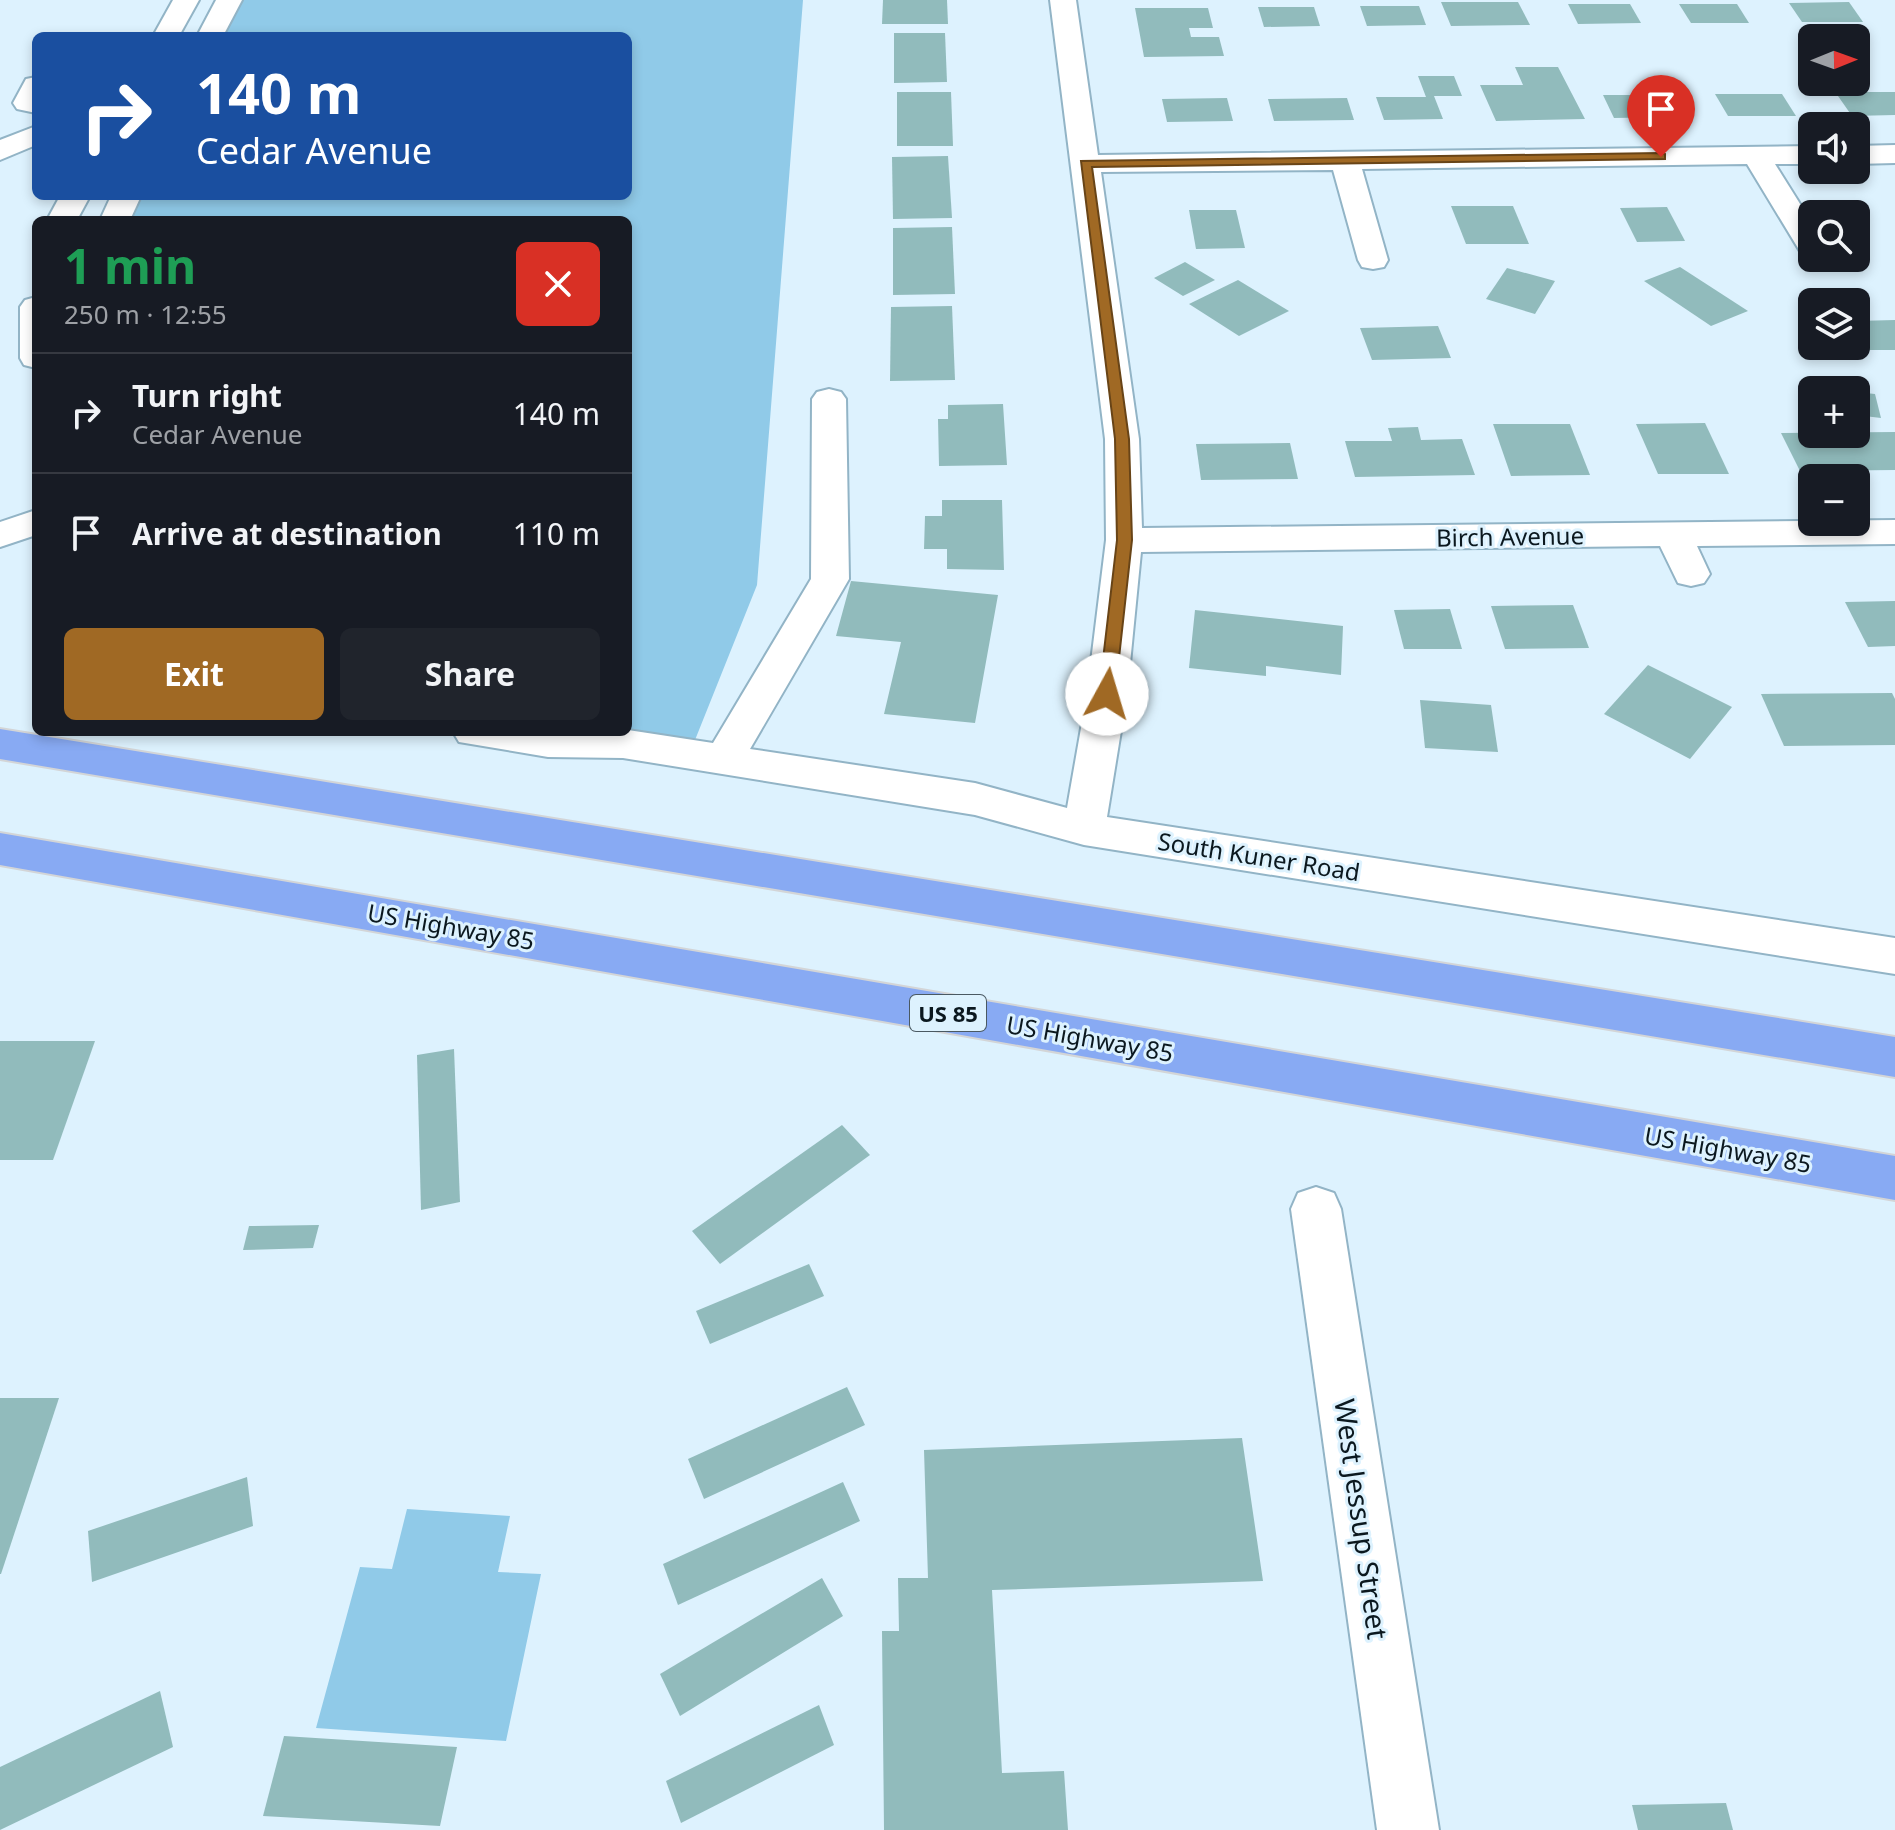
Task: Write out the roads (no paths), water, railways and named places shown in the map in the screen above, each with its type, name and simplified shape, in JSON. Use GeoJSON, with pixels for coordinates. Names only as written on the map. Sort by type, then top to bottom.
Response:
{"type":"FeatureCollection","features":[{"type":"Feature","properties":{"kind":"highway"},"geometry":{"type":"LineString","coordinates":[[0,744],[1895,1057]]}},
{"type":"Feature","properties":{"kind":"highway","name":"US Highway 85"},"geometry":{"type":"LineString","coordinates":[[0,849],[1895,1178]]}},
{"type":"Feature","properties":{"kind":"street"},"geometry":{"type":"LineString","coordinates":[[168,32],[186,0]]}},
{"type":"Feature","properties":{"kind":"street"},"geometry":{"type":"LineString","coordinates":[[212,32],[229,0]]}},
{"type":"Feature","properties":{"kind":"street"},"geometry":{"type":"LineString","coordinates":[[1063,0],[1122,439],[1124,540],[1107,694],[1084,829]]}},
{"type":"Feature","properties":{"kind":"street"},"geometry":{"type":"LineString","coordinates":[[0,151],[32,136]]}},
{"type":"Feature","properties":{"kind":"street"},"geometry":{"type":"LineString","coordinates":[[1870,155],[1895,154]]}},
{"type":"Feature","properties":{"kind":"street"},"geometry":{"type":"LineString","coordinates":[[1085,164],[1798,155]]}},
{"type":"Feature","properties":{"kind":"street"},"geometry":{"type":"LineString","coordinates":[[1756,156],[1798,224]]}},
{"type":"Feature","properties":{"kind":"street"},"geometry":{"type":"LineString","coordinates":[[1345,160],[1373,260]]}},
{"type":"Feature","properties":{"kind":"street"},"geometry":{"type":"LineString","coordinates":[[723,760],[830,579],[829,399]]}},
{"type":"Feature","properties":{"kind":"street"},"geometry":{"type":"LineString","coordinates":[[0,535],[32,523]]}},
{"type":"Feature","properties":{"kind":"street","name":"Birch Avenue"},"geometry":{"type":"LineString","coordinates":[[1124,540],[1895,532]]}},
{"type":"Feature","properties":{"kind":"street"},"geometry":{"type":"LineString","coordinates":[[1673,534],[1691,574]]}},
{"type":"Feature","properties":{"kind":"street","name":"South Kuner Road"},"geometry":{"type":"LineString","coordinates":[[503,736],[548,742],[607,738],[723,760],[975,799],[1084,829],[1895,956]]}},
{"type":"Feature","properties":{"kind":"street","name":"West Jessup Street"},"geometry":{"type":"LineString","coordinates":[[1316,1209],[1408,1830]]}}]}
